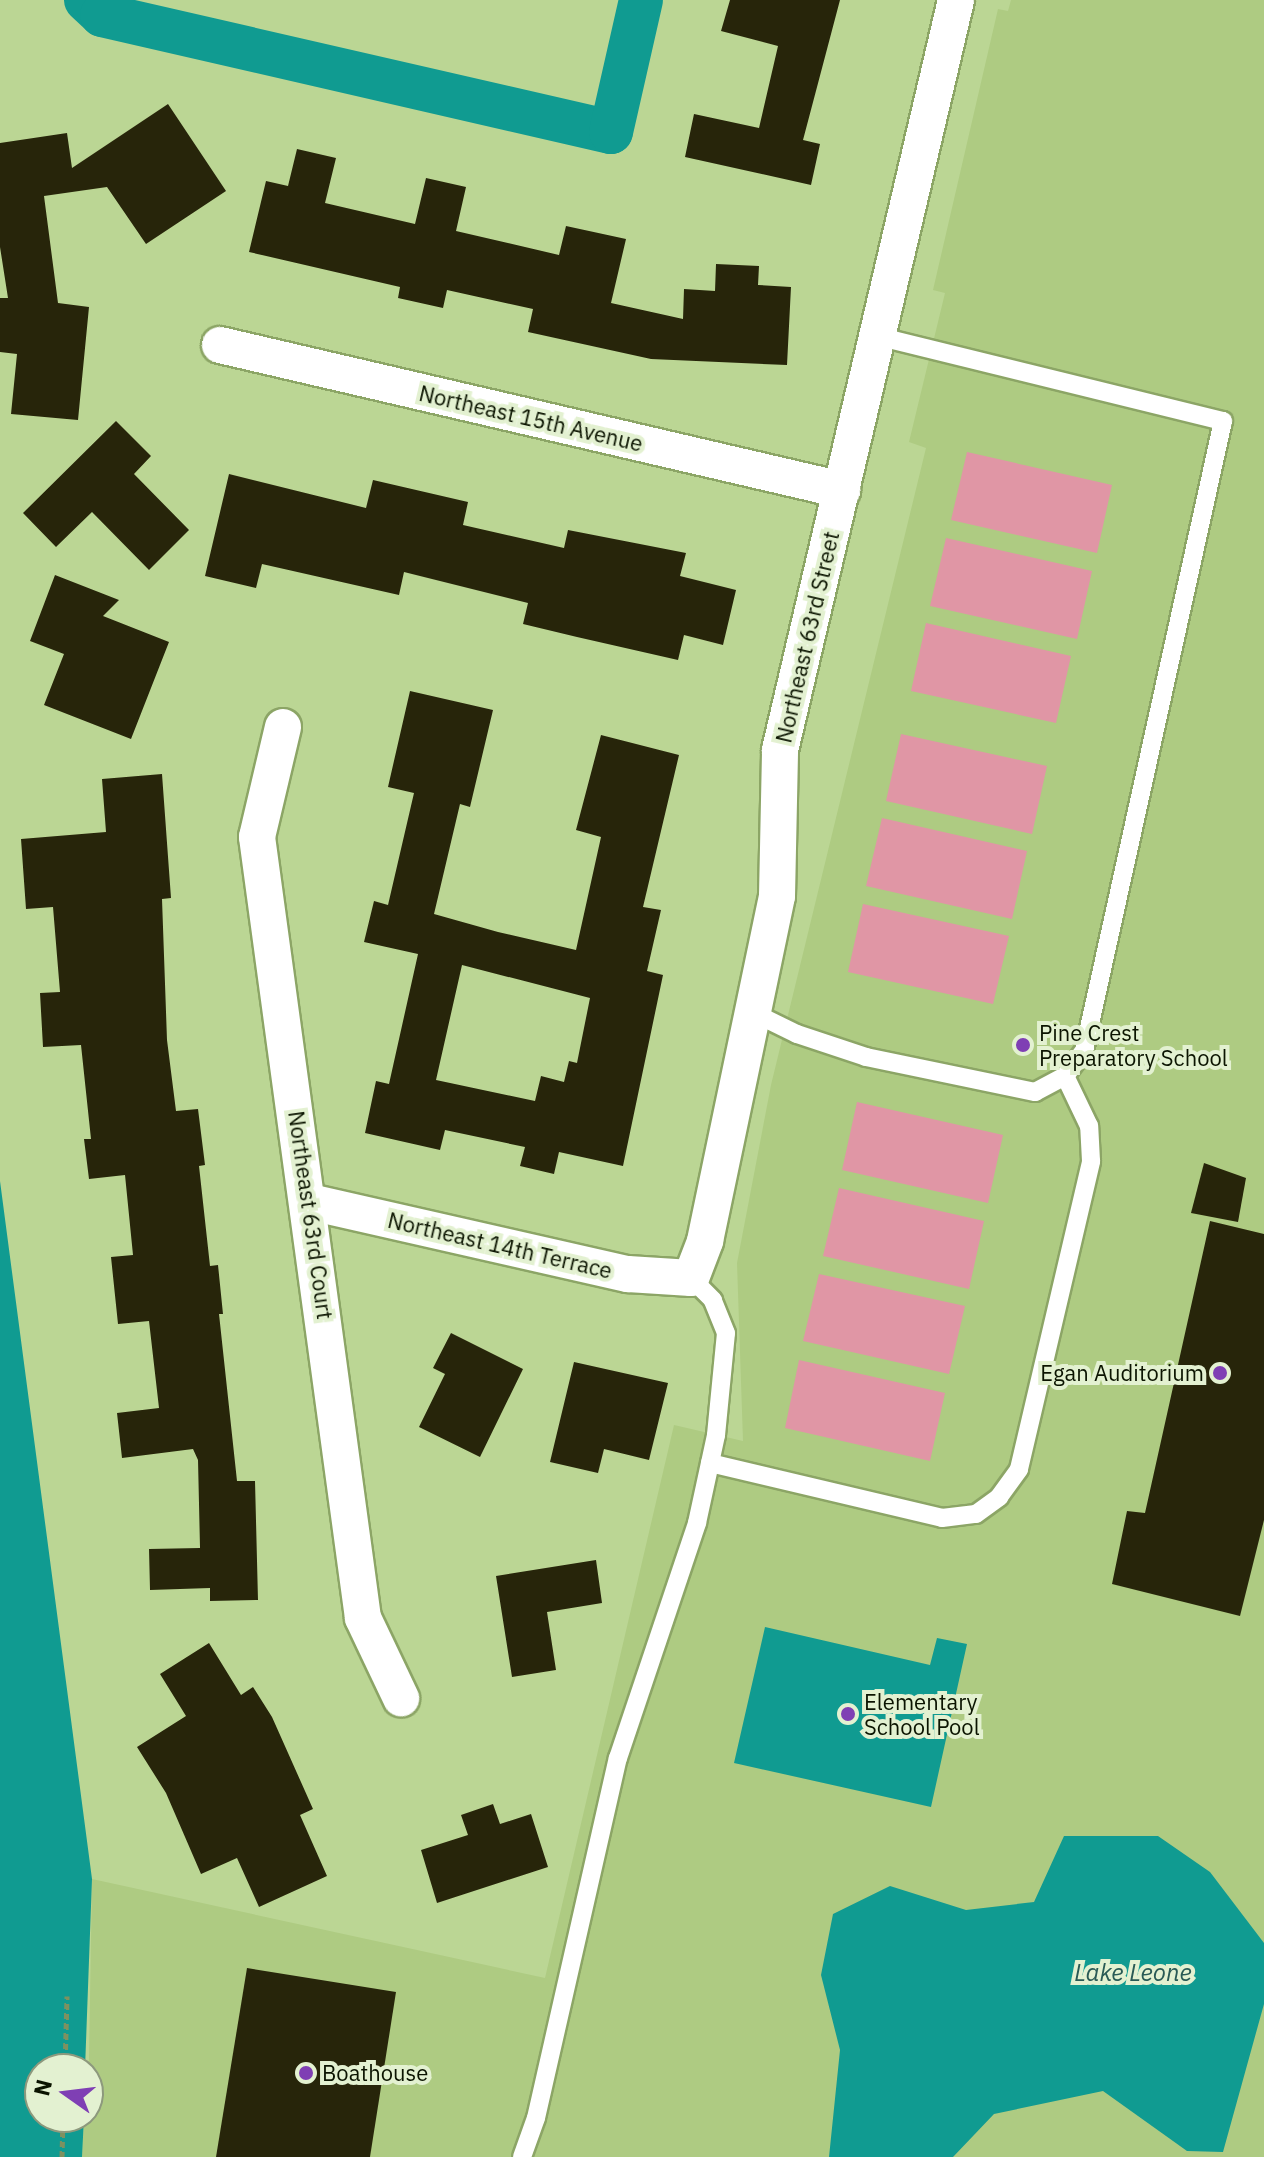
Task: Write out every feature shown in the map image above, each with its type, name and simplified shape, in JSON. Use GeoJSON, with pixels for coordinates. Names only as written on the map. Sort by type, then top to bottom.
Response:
{"type":"FeatureCollection","features":[{"type":"Feature","properties":{"kind":"street","name":"Northeast 63rd Street"},"geometry":{"type":"LineString","coordinates":[[691,1278],[705,1241],[777,896],[780,750],[956,0]]}},
{"type":"Feature","properties":{"kind":"street","name":"Northeast 15th Avenue"},"geometry":{"type":"LineString","coordinates":[[220,345],[842,490]]}},
{"type":"Feature","properties":{"kind":"street","name":"Northeast 63rd Court"},"geometry":{"type":"LineString","coordinates":[[283,727],[257,837],[310,1202],[363,1618],[401,1698]]}},
{"type":"Feature","properties":{"kind":"street","name":"Northeast 14th Terrace"},"geometry":{"type":"LineString","coordinates":[[310,1202],[628,1274],[691,1278]]}},
{"type":"Feature","properties":{"kind":"lane"},"geometry":{"type":"LineString","coordinates":[[752,1012],[797,1034],[866,1057],[927,1070],[1035,1092],[1065,1076],[1084,1051],[1223,421],[878,336]]}},
{"type":"Feature","properties":{"kind":"lane"},"geometry":{"type":"LineString","coordinates":[[710,1463],[942,1518],[976,1514],[999,1497],[1019,1469],[1091,1161],[1089,1126],[1065,1076]]}},
{"type":"Feature","properties":{"kind":"lane"},"geometry":{"type":"LineString","coordinates":[[522,2157],[536,2118],[618,1758],[697,1523],[710,1463],[726,1333],[713,1300],[691,1278]]}},
{"type":"Feature","properties":{"kind":"path"},"geometry":{"type":"LineString","coordinates":[[65,2053],[67,1996]]}},
{"type":"Feature","properties":{"kind":"path"},"geometry":{"type":"LineString","coordinates":[[62,2157],[63,2133]]}},
{"type":"Feature","properties":{"kind":"shaded area","name":"Pine Crest Preparatory School"},"geometry":{"type":"Polygon","coordinates":[[[1011,0],[1264,0],[1264,2157],[82,2157],[83,2133],[104,2133],[104,2053],[89,2053],[92,1879],[545,1978],[674,1425],[743,1441],[737,1263],[771,1085],[926,448],[909,442],[945,293],[933,290],[998,9],[1008,11],[1011,0]]]}},
{"type":"Feature","properties":{"kind":"shaded area"},"geometry":{"type":"Polygon","coordinates":[[[967,452],[1112,485],[1097,553],[951,520],[967,452]]]}},
{"type":"Feature","properties":{"kind":"shaded area"},"geometry":{"type":"Polygon","coordinates":[[[946,538],[1092,571],[1077,639],[930,606],[946,538]]]}},
{"type":"Feature","properties":{"kind":"shaded area"},"geometry":{"type":"Polygon","coordinates":[[[926,623],[1071,656],[1056,723],[911,691],[926,623]]]}},
{"type":"Feature","properties":{"kind":"shaded area"},"geometry":{"type":"Polygon","coordinates":[[[901,734],[1047,766],[1032,834],[886,801],[901,734]]]}},
{"type":"Feature","properties":{"kind":"shaded area"},"geometry":{"type":"Polygon","coordinates":[[[882,818],[1027,851],[1012,919],[866,886],[882,818]]]}},
{"type":"Feature","properties":{"kind":"shaded area"},"geometry":{"type":"Polygon","coordinates":[[[863,904],[1009,936],[993,1004],[848,972],[863,904]]]}},
{"type":"Feature","properties":{"kind":"shaded area"},"geometry":{"type":"Polygon","coordinates":[[[857,1102],[1003,1135],[988,1203],[842,1170],[857,1102]]]}},
{"type":"Feature","properties":{"kind":"shaded area"},"geometry":{"type":"Polygon","coordinates":[[[839,1188],[984,1221],[969,1289],[823,1256],[839,1188]]]}},
{"type":"Feature","properties":{"kind":"shaded area"},"geometry":{"type":"Polygon","coordinates":[[[819,1274],[965,1306],[949,1374],[803,1341],[819,1274]]]}},
{"type":"Feature","properties":{"kind":"shaded area"},"geometry":{"type":"Polygon","coordinates":[[[799,1360],[945,1393],[930,1461],[785,1428],[799,1360]]]}},
{"type":"Feature","properties":{"kind":"water"},"geometry":{"type":"Polygon","coordinates":[[[0,1181],[92,1879],[86,2053],[24,2053],[24,2133],[83,2133],[82,2157],[0,2157],[0,1181]]]}},
{"type":"Feature","properties":{"kind":"water","name":"Elementary School Pool"},"geometry":{"type":"Polygon","coordinates":[[[765,1627],[930,1665],[937,1638],[967,1644],[931,1807],[734,1763],[765,1627]]]}},
{"type":"Feature","properties":{"kind":"water","name":"Lake Leone"},"geometry":{"type":"Polygon","coordinates":[[[1064,1836],[1158,1836],[1210,1872],[1264,1943],[1264,2004],[1223,2152],[1187,2151],[1103,2091],[994,2114],[953,2157],[829,2157],[840,2050],[821,1975],[833,1914],[890,1886],[966,1910],[1034,1902],[1064,1836]]]}},
{"type":"Feature","properties":{"kind":"building"},"geometry":{"type":"Polygon","coordinates":[[[730,0],[840,0],[803,140],[820,144],[811,185],[685,157],[694,114],[759,128],[778,46],[721,31],[730,0]]]}},
{"type":"Feature","properties":{"kind":"building"},"geometry":{"type":"Polygon","coordinates":[[[168,104],[226,191],[146,244],[107,187],[44,196],[58,303],[89,307],[78,420],[11,414],[17,354],[0,352],[0,298],[8,298],[0,247],[0,143],[67,133],[72,168],[168,104]]]}},
{"type":"Feature","properties":{"kind":"building"},"geometry":{"type":"Polygon","coordinates":[[[297,149],[336,158],[325,203],[415,224],[426,178],[466,187],[456,231],[559,255],[566,226],[626,239],[611,303],[683,319],[684,289],[715,291],[716,264],[759,266],[758,285],[791,287],[787,365],[651,359],[528,332],[533,309],[447,290],[443,308],[398,298],[400,287],[249,252],[266,181],[288,186],[297,149]]]}},
{"type":"Feature","properties":{"kind":"building"},"geometry":{"type":"Polygon","coordinates":[[[116,421],[151,456],[134,474],[189,530],[149,570],[92,512],[56,547],[23,513],[116,421]]]}},
{"type":"Feature","properties":{"kind":"building"},"geometry":{"type":"Polygon","coordinates":[[[229,474],[366,508],[373,480],[468,502],[463,525],[564,548],[568,530],[686,553],[680,576],[736,590],[723,645],[684,635],[678,660],[577,637],[523,624],[528,603],[404,572],[399,595],[262,564],[256,588],[205,576],[229,474]]]}},
{"type":"Feature","properties":{"kind":"building"},"geometry":{"type":"Polygon","coordinates":[[[55,575],[119,600],[103,616],[169,642],[131,739],[44,705],[64,654],[30,641],[55,575]]]}},
{"type":"Feature","properties":{"kind":"building"},"geometry":{"type":"Polygon","coordinates":[[[410,691],[493,710],[470,807],[460,804],[434,914],[576,950],[601,837],[576,830],[601,735],[679,755],[643,907],[661,910],[647,971],[663,975],[623,1166],[559,1152],[554,1174],[520,1166],[525,1147],[445,1130],[440,1150],[365,1133],[376,1081],[389,1084],[418,954],[364,942],[374,901],[388,905],[414,793],[388,787],[410,691]],[[462,965],[436,1080],[535,1101],[541,1076],[564,1082],[569,1061],[577,1063],[590,998],[462,965]]]}},
{"type":"Feature","properties":{"kind":"building"},"geometry":{"type":"Polygon","coordinates":[[[162,774],[171,898],[162,899],[167,1040],[176,1111],[198,1109],[205,1165],[199,1166],[210,1266],[218,1265],[223,1314],[219,1314],[237,1481],[255,1481],[258,1600],[210,1601],[210,1588],[150,1590],[149,1549],[200,1548],[198,1460],[193,1449],[122,1458],[117,1413],[159,1408],[149,1321],[118,1324],[111,1257],[133,1255],[125,1175],[89,1179],[84,1139],[91,1139],[81,1045],[43,1047],[40,993],[60,992],[53,907],[26,909],[21,839],[106,832],[102,779],[162,774]]]}},
{"type":"Feature","properties":{"kind":"building"},"geometry":{"type":"Polygon","coordinates":[[[1204,1163],[1246,1178],[1238,1222],[1191,1213],[1204,1163]]]}},
{"type":"Feature","properties":{"kind":"building","name":"Egan Auditorium"},"geometry":{"type":"Polygon","coordinates":[[[1210,1221],[1264,1234],[1264,1520],[1240,1616],[1112,1584],[1127,1511],[1145,1513],[1210,1221]]]}},
{"type":"Feature","properties":{"kind":"building"},"geometry":{"type":"Polygon","coordinates":[[[451,1333],[523,1369],[480,1457],[419,1427],[445,1374],[433,1368],[451,1333]]]}},
{"type":"Feature","properties":{"kind":"building"},"geometry":{"type":"Polygon","coordinates":[[[574,1362],[668,1383],[649,1460],[604,1449],[598,1473],[550,1462],[574,1362]]]}},
{"type":"Feature","properties":{"kind":"building"},"geometry":{"type":"Polygon","coordinates":[[[596,1560],[602,1603],[547,1612],[556,1670],[512,1677],[496,1576],[596,1560]]]}},
{"type":"Feature","properties":{"kind":"building"},"geometry":{"type":"Polygon","coordinates":[[[209,1643],[241,1695],[253,1687],[272,1717],[313,1809],[300,1815],[327,1876],[259,1907],[237,1858],[201,1874],[166,1793],[137,1747],[186,1716],[160,1674],[209,1643]]]}},
{"type":"Feature","properties":{"kind":"building"},"geometry":{"type":"Polygon","coordinates":[[[493,1804],[500,1824],[531,1814],[548,1867],[437,1903],[421,1850],[468,1835],[461,1815],[493,1804]]]}},
{"type":"Feature","properties":{"kind":"building","name":"Boathouse"},"geometry":{"type":"Polygon","coordinates":[[[247,1968],[396,1992],[370,2157],[216,2157],[247,1968]]]}},
{"type":"Feature","properties":{"kind":"waterway"},"geometry":{"type":"LineString","coordinates":[[86,0],[102,15],[611,132],[641,0]]}},
{"type":"Feature","properties":{"kind":"place","name":"Pine Crest Preparatory School"},"geometry":{"type":"Point","coordinates":[1023,1045]}},
{"type":"Feature","properties":{"kind":"place","name":"Egan Auditorium"},"geometry":{"type":"Point","coordinates":[1220,1373]}},
{"type":"Feature","properties":{"kind":"place","name":"Elementary School Pool"},"geometry":{"type":"Point","coordinates":[848,1714]}},
{"type":"Feature","properties":{"kind":"place","name":"Boathouse"},"geometry":{"type":"Point","coordinates":[306,2073]}}]}
